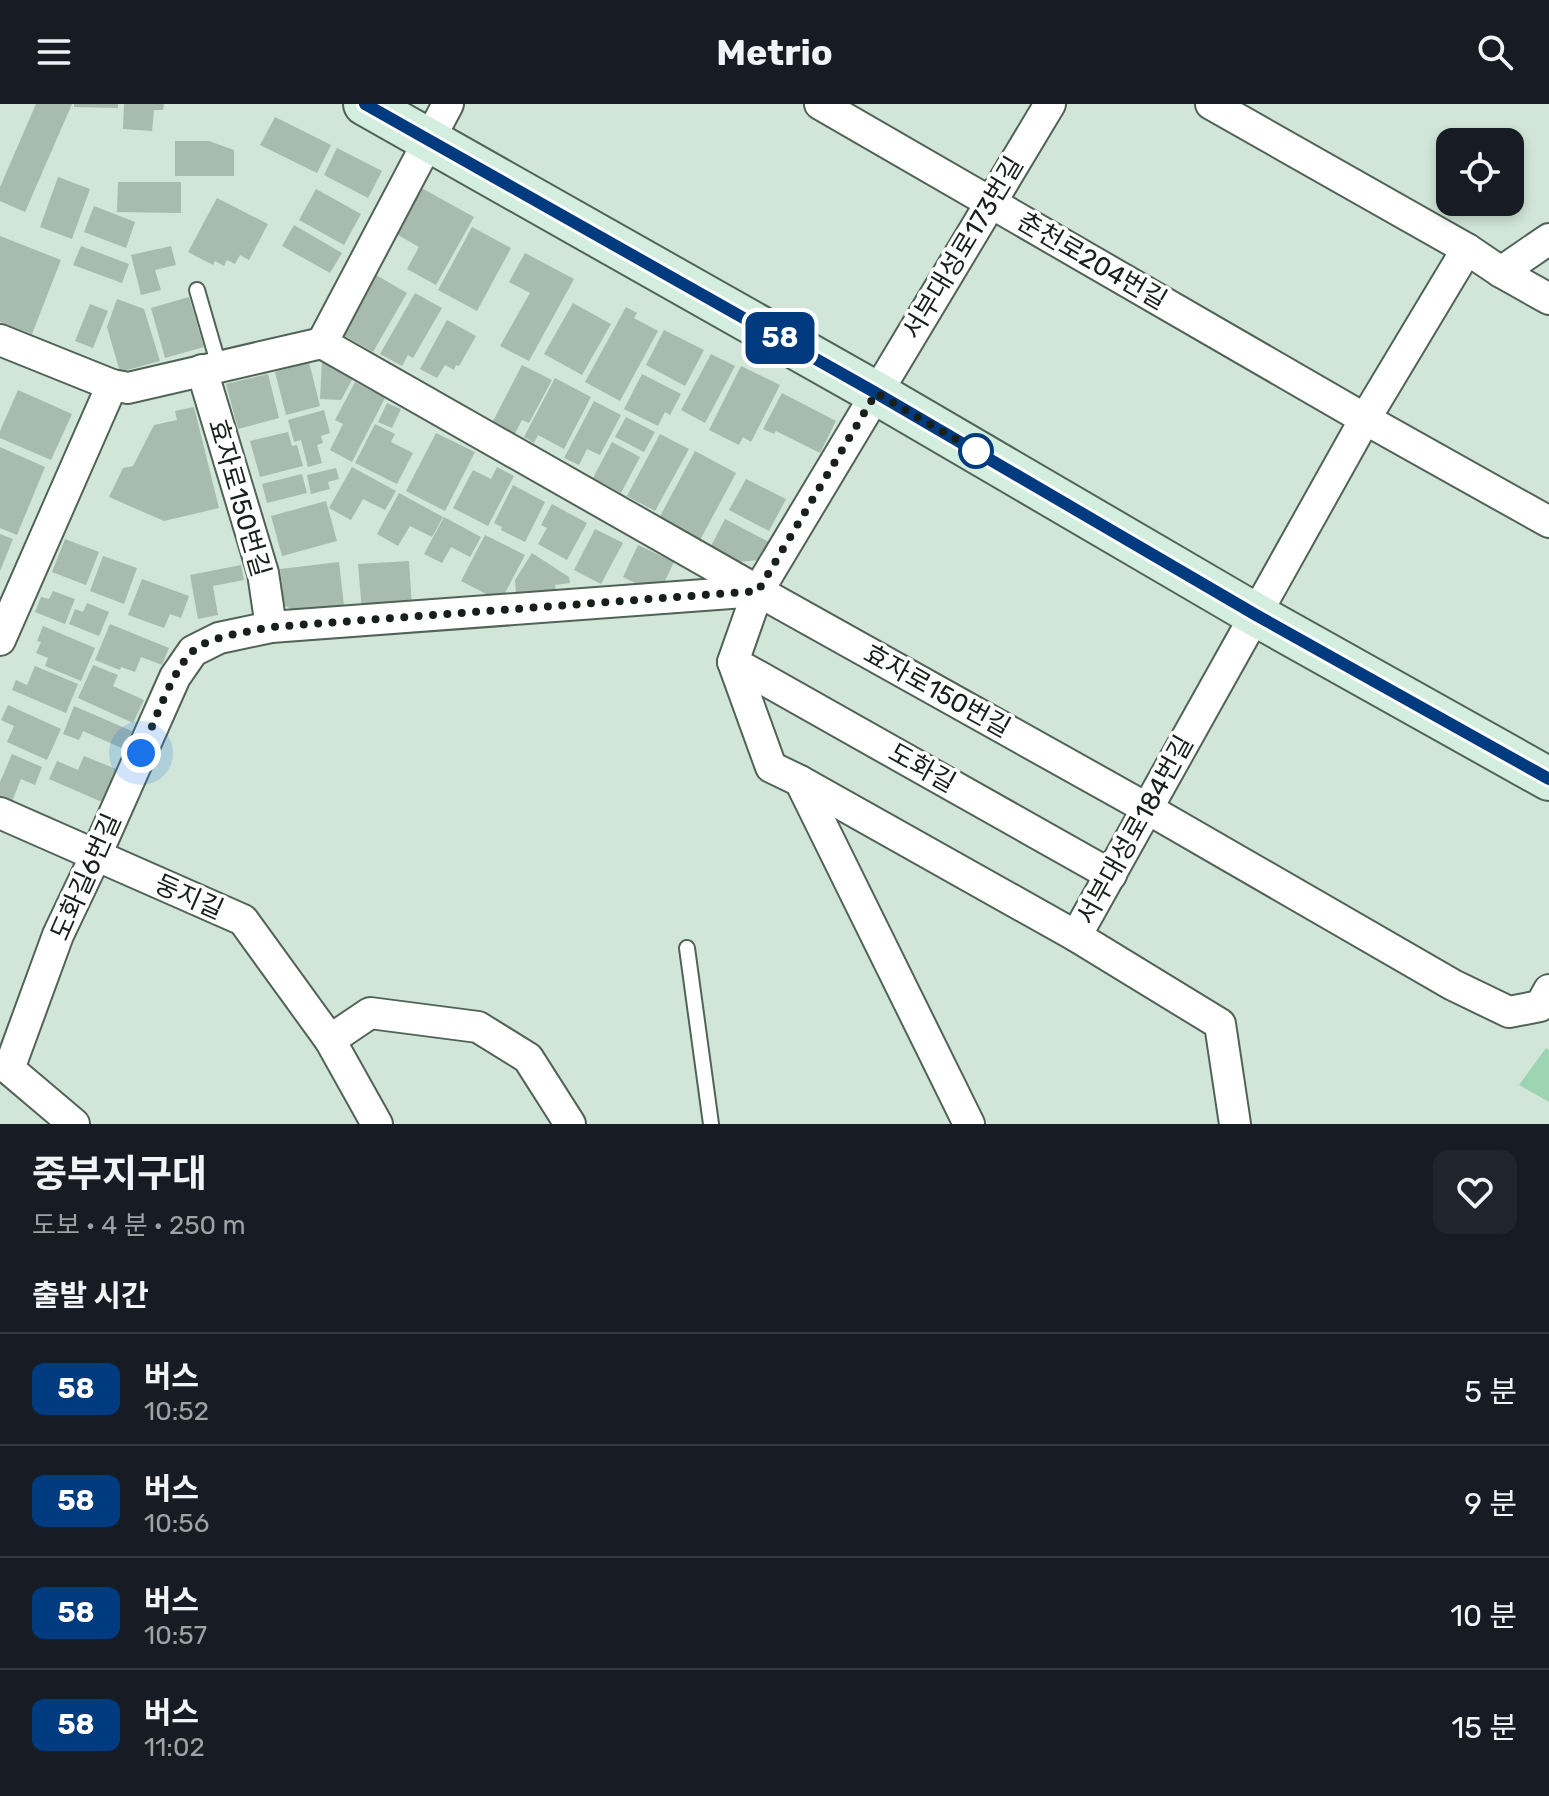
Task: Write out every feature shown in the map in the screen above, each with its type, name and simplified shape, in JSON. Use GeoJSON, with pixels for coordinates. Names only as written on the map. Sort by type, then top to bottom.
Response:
{"type":"FeatureCollection","features":[{"type":"Feature","properties":{"kind":"street"},"geometry":{"type":"LineString","coordinates":[[365,104],[438,122],[876,393],[1256,615],[1549,779]]}},
{"type":"Feature","properties":{"kind":"street","name":"춘천로204번길"},"geometry":{"type":"LineString","coordinates":[[820,104],[1549,522]]}},
{"type":"Feature","properties":{"kind":"street","name":"서부대성로173번길"},"geometry":{"type":"LineString","coordinates":[[876,393],[1050,104]]}},
{"type":"Feature","properties":{"kind":"street"},"geometry":{"type":"LineString","coordinates":[[1211,104],[1549,299]]}},
{"type":"Feature","properties":{"kind":"street"},"geometry":{"type":"LineString","coordinates":[[0,340],[112,385],[128,388],[322,343],[438,122]]}},
{"type":"Feature","properties":{"kind":"street"},"geometry":{"type":"LineString","coordinates":[[1501,272],[1549,239]]}},
{"type":"Feature","properties":{"kind":"street"},"geometry":{"type":"LineString","coordinates":[[1256,615],[1365,419],[1467,249]]}},
{"type":"Feature","properties":{"kind":"street","name":"효자로150번길"},"geometry":{"type":"LineString","coordinates":[[322,343],[1148,809],[1453,985],[1509,1012],[1540,1006],[1549,990]]}},
{"type":"Feature","properties":{"kind":"street","name":"효자로150번길"},"geometry":{"type":"LineString","coordinates":[[210,368],[263,573],[271,627]]}},
{"type":"Feature","properties":{"kind":"street"},"geometry":{"type":"LineString","coordinates":[[0,640],[112,385]]}},
{"type":"Feature","properties":{"kind":"street"},"geometry":{"type":"LineString","coordinates":[[876,393],[758,591],[733,662],[771,767],[1076,936]]}},
{"type":"Feature","properties":{"kind":"street","name":"도화길6번길"},"geometry":{"type":"LineString","coordinates":[[74,1124],[9,1069],[58,935],[175,677],[193,651],[219,638],[271,627],[758,591]]}},
{"type":"Feature","properties":{"kind":"street","name":"서부대성로184번길"},"geometry":{"type":"LineString","coordinates":[[1235,1124],[1220,1024],[1076,936],[1256,615]]}},
{"type":"Feature","properties":{"kind":"street","name":"도화길"},"geometry":{"type":"LineString","coordinates":[[733,662],[1111,875]]}},
{"type":"Feature","properties":{"kind":"street"},"geometry":{"type":"LineString","coordinates":[[800,781],[969,1124]]}},
{"type":"Feature","properties":{"kind":"street","name":"둥지길"},"geometry":{"type":"LineString","coordinates":[[0,813],[243,920],[330,1040],[377,1124]]}},
{"type":"Feature","properties":{"kind":"street"},"geometry":{"type":"LineString","coordinates":[[330,1040],[370,1013],[478,1027],[528,1058],[570,1124]]}},
{"type":"Feature","properties":{"kind":"lane"},"geometry":{"type":"LineString","coordinates":[[197,290],[210,368]]}},
{"type":"Feature","properties":{"kind":"lane"},"geometry":{"type":"LineString","coordinates":[[687,948],[711,1124]]}},
{"type":"Feature","properties":{"kind":"green space"},"geometry":{"type":"Polygon","coordinates":[[[1546,1048],[1549,1050],[1549,1102],[1519,1085],[1546,1048]]]}},
{"type":"Feature","properties":{"kind":"building"},"geometry":{"type":"Polygon","coordinates":[[[36,104],[72,104],[25,212],[0,201],[0,187],[36,104]]]}},
{"type":"Feature","properties":{"kind":"building"},"geometry":{"type":"Polygon","coordinates":[[[74,104],[118,104],[118,108],[74,107],[74,104]]]}},
{"type":"Feature","properties":{"kind":"building"},"geometry":{"type":"Polygon","coordinates":[[[124,104],[164,104],[163,110],[154,110],[152,131],[123,129],[124,104]]]}},
{"type":"Feature","properties":{"kind":"building"},"geometry":{"type":"Polygon","coordinates":[[[275,117],[331,145],[317,173],[260,145],[275,117]]]}},
{"type":"Feature","properties":{"kind":"building"},"geometry":{"type":"Polygon","coordinates":[[[175,141],[209,141],[234,150],[234,176],[175,176],[175,141]]]}},
{"type":"Feature","properties":{"kind":"building"},"geometry":{"type":"Polygon","coordinates":[[[337,148],[382,171],[368,198],[324,175],[337,148]]]}},
{"type":"Feature","properties":{"kind":"building"},"geometry":{"type":"Polygon","coordinates":[[[58,177],[90,189],[72,239],[40,227],[58,177]]]}},
{"type":"Feature","properties":{"kind":"building"},"geometry":{"type":"Polygon","coordinates":[[[118,182],[181,182],[181,213],[117,212],[118,182]]]}},
{"type":"Feature","properties":{"kind":"building"},"geometry":{"type":"Polygon","coordinates":[[[416,185],[474,217],[436,285],[407,269],[419,247],[391,231],[416,185]]]}},
{"type":"Feature","properties":{"kind":"building"},"geometry":{"type":"Polygon","coordinates":[[[316,189],[361,214],[344,245],[299,220],[316,189]]]}},
{"type":"Feature","properties":{"kind":"building"},"geometry":{"type":"Polygon","coordinates":[[[217,198],[268,224],[249,260],[240,255],[235,264],[227,260],[224,266],[215,261],[213,265],[188,252],[217,198]]]}},
{"type":"Feature","properties":{"kind":"building"},"geometry":{"type":"Polygon","coordinates":[[[94,206],[135,222],[126,248],[84,232],[94,206]]]}},
{"type":"Feature","properties":{"kind":"building"},"geometry":{"type":"Polygon","coordinates":[[[294,225],[342,253],[330,273],[282,246],[294,225]]]}},
{"type":"Feature","properties":{"kind":"building"},"geometry":{"type":"Polygon","coordinates":[[[472,227],[511,248],[477,311],[438,290],[472,227]]]}},
{"type":"Feature","properties":{"kind":"building"},"geometry":{"type":"Polygon","coordinates":[[[0,236],[61,260],[32,334],[0,322],[0,236]]]}},
{"type":"Feature","properties":{"kind":"building"},"geometry":{"type":"Polygon","coordinates":[[[81,246],[129,264],[122,283],[73,265],[81,246]]]}},
{"type":"Feature","properties":{"kind":"building"},"geometry":{"type":"Polygon","coordinates":[[[171,246],[176,265],[155,270],[161,290],[141,295],[131,255],[171,246]]]}},
{"type":"Feature","properties":{"kind":"building"},"geometry":{"type":"Polygon","coordinates":[[[525,253],[574,279],[529,361],[500,346],[530,293],[509,282],[525,253]]]}},
{"type":"Feature","properties":{"kind":"building"},"geometry":{"type":"Polygon","coordinates":[[[371,272],[407,293],[373,352],[345,336],[345,318],[371,272]]]}},
{"type":"Feature","properties":{"kind":"building"},"geometry":{"type":"Polygon","coordinates":[[[415,293],[442,308],[413,358],[408,355],[402,366],[380,354],[415,293]]]}},
{"type":"Feature","properties":{"kind":"building"},"geometry":{"type":"Polygon","coordinates":[[[189,297],[204,347],[165,358],[151,308],[189,297]]]}},
{"type":"Feature","properties":{"kind":"building"},"geometry":{"type":"Polygon","coordinates":[[[117,299],[144,309],[160,361],[120,372],[107,327],[117,299]]]}},
{"type":"Feature","properties":{"kind":"building"},"geometry":{"type":"Polygon","coordinates":[[[573,303],[611,324],[582,375],[544,354],[573,303]]]}},
{"type":"Feature","properties":{"kind":"building"},"geometry":{"type":"Polygon","coordinates":[[[90,304],[108,311],[93,348],[75,341],[90,304]]]}},
{"type":"Feature","properties":{"kind":"building"},"geometry":{"type":"Polygon","coordinates":[[[626,307],[637,313],[634,318],[658,331],[620,401],[585,382],[626,307]]]}},
{"type":"Feature","properties":{"kind":"building"},"geometry":{"type":"Polygon","coordinates":[[[447,320],[476,336],[459,366],[456,365],[454,370],[445,365],[437,378],[420,369],[447,320]]]}},
{"type":"Feature","properties":{"kind":"building"},"geometry":{"type":"Polygon","coordinates":[[[664,330],[704,350],[685,386],[646,365],[664,330]]]}},
{"type":"Feature","properties":{"kind":"building"},"geometry":{"type":"Polygon","coordinates":[[[711,354],[735,366],[705,423],[681,410],[711,354]]]}},
{"type":"Feature","properties":{"kind":"building"},"geometry":{"type":"Polygon","coordinates":[[[322,360],[340,361],[357,371],[341,400],[320,399],[322,360]]]}},
{"type":"Feature","properties":{"kind":"building"},"geometry":{"type":"Polygon","coordinates":[[[309,362],[320,406],[286,415],[275,372],[309,362]]]}},
{"type":"Feature","properties":{"kind":"building"},"geometry":{"type":"Polygon","coordinates":[[[522,365],[552,380],[529,423],[522,420],[514,435],[492,423],[522,365]]]}},
{"type":"Feature","properties":{"kind":"building"},"geometry":{"type":"Polygon","coordinates":[[[741,366],[780,385],[751,442],[743,437],[739,445],[709,430],[741,366]]]}},
{"type":"Feature","properties":{"kind":"building"},"geometry":{"type":"Polygon","coordinates":[[[268,374],[279,418],[238,429],[226,384],[268,374]]]}},
{"type":"Feature","properties":{"kind":"building"},"geometry":{"type":"Polygon","coordinates":[[[642,374],[681,394],[670,415],[665,412],[658,426],[624,409],[642,374]]]}},
{"type":"Feature","properties":{"kind":"building"},"geometry":{"type":"Polygon","coordinates":[[[555,378],[591,397],[564,449],[538,435],[534,443],[524,437],[555,378]]]}},
{"type":"Feature","properties":{"kind":"building"},"geometry":{"type":"Polygon","coordinates":[[[355,382],[385,398],[352,462],[330,450],[343,424],[335,420],[355,382]]]}},
{"type":"Feature","properties":{"kind":"building"},"geometry":{"type":"Polygon","coordinates":[[[18,390],[72,414],[51,460],[0,438],[0,431],[18,390]]]}},
{"type":"Feature","properties":{"kind":"building"},"geometry":{"type":"Polygon","coordinates":[[[782,393],[836,421],[820,453],[776,431],[774,434],[763,429],[782,393]]]}},
{"type":"Feature","properties":{"kind":"building"},"geometry":{"type":"Polygon","coordinates":[[[594,401],[621,415],[600,455],[587,449],[579,465],[564,458],[594,401]]]}},
{"type":"Feature","properties":{"kind":"building"},"geometry":{"type":"Polygon","coordinates":[[[387,403],[401,409],[392,428],[378,422],[387,403]]]}},
{"type":"Feature","properties":{"kind":"building"},"geometry":{"type":"Polygon","coordinates":[[[194,407],[219,508],[164,521],[109,497],[123,468],[133,466],[154,425],[177,420],[175,411],[194,407]]]}},
{"type":"Feature","properties":{"kind":"building"},"geometry":{"type":"Polygon","coordinates":[[[324,410],[330,433],[321,436],[323,443],[317,445],[322,463],[308,467],[301,440],[294,442],[288,420],[324,410]]]}},
{"type":"Feature","properties":{"kind":"building"},"geometry":{"type":"Polygon","coordinates":[[[626,417],[655,432],[644,452],[615,437],[626,417]]]}},
{"type":"Feature","properties":{"kind":"building"},"geometry":{"type":"Polygon","coordinates":[[[375,424],[395,434],[391,442],[413,453],[397,484],[355,463],[375,424]]]}},
{"type":"Feature","properties":{"kind":"building"},"geometry":{"type":"Polygon","coordinates":[[[288,432],[292,446],[297,445],[303,466],[260,477],[250,441],[288,432]]]}},
{"type":"Feature","properties":{"kind":"building"},"geometry":{"type":"Polygon","coordinates":[[[436,433],[475,452],[445,511],[406,491],[436,433]]]}},
{"type":"Feature","properties":{"kind":"building"},"geometry":{"type":"Polygon","coordinates":[[[660,434],[689,449],[655,511],[627,496],[660,434]]]}},
{"type":"Feature","properties":{"kind":"building"},"geometry":{"type":"Polygon","coordinates":[[[612,442],[640,457],[621,493],[593,478],[612,442]]]}},
{"type":"Feature","properties":{"kind":"building"},"geometry":{"type":"Polygon","coordinates":[[[0,447],[45,467],[17,535],[0,528],[0,447]]]}},
{"type":"Feature","properties":{"kind":"building"},"geometry":{"type":"Polygon","coordinates":[[[695,451],[736,473],[699,542],[658,520],[695,451]]]}},
{"type":"Feature","properties":{"kind":"building"},"geometry":{"type":"Polygon","coordinates":[[[352,467],[396,491],[385,510],[363,499],[351,520],[329,508],[352,467]]]}},
{"type":"Feature","properties":{"kind":"building"},"geometry":{"type":"Polygon","coordinates":[[[497,467],[514,476],[488,526],[453,508],[473,470],[491,479],[497,467]]]}},
{"type":"Feature","properties":{"kind":"building"},"geometry":{"type":"Polygon","coordinates":[[[336,468],[339,479],[328,482],[330,489],[311,494],[307,475],[336,468]]]}},
{"type":"Feature","properties":{"kind":"building"},"geometry":{"type":"Polygon","coordinates":[[[302,474],[307,493],[267,503],[262,484],[302,474]]]}},
{"type":"Feature","properties":{"kind":"building"},"geometry":{"type":"Polygon","coordinates":[[[746,479],[786,499],[769,531],[729,510],[746,479]]]}},
{"type":"Feature","properties":{"kind":"building"},"geometry":{"type":"Polygon","coordinates":[[[513,485],[545,502],[525,542],[494,523],[513,485]]]}},
{"type":"Feature","properties":{"kind":"building"},"geometry":{"type":"Polygon","coordinates":[[[399,493],[443,517],[432,537],[410,526],[398,546],[377,534],[399,493]]]}},
{"type":"Feature","properties":{"kind":"building"},"geometry":{"type":"Polygon","coordinates":[[[326,501],[337,541],[282,556],[271,516],[326,501]]]}},
{"type":"Feature","properties":{"kind":"building"},"geometry":{"type":"Polygon","coordinates":[[[552,504],[587,523],[567,560],[538,544],[547,528],[541,525],[552,504]]]}},
{"type":"Feature","properties":{"kind":"building"},"geometry":{"type":"Polygon","coordinates":[[[444,517],[481,537],[470,557],[451,547],[442,563],[424,554],[444,517]]]}},
{"type":"Feature","properties":{"kind":"building"},"geometry":{"type":"Polygon","coordinates":[[[725,519],[769,542],[760,560],[737,562],[710,548],[725,519]]]}},
{"type":"Feature","properties":{"kind":"building"},"geometry":{"type":"Polygon","coordinates":[[[595,529],[623,543],[601,584],[574,570],[595,529]]]}},
{"type":"Feature","properties":{"kind":"building"},"geometry":{"type":"Polygon","coordinates":[[[0,534],[13,539],[0,571],[0,534]]]}},
{"type":"Feature","properties":{"kind":"building"},"geometry":{"type":"Polygon","coordinates":[[[485,535],[525,555],[505,593],[492,597],[461,581],[485,535]]]}},
{"type":"Feature","properties":{"kind":"building"},"geometry":{"type":"Polygon","coordinates":[[[65,539],[99,552],[86,585],[52,572],[65,539]]]}},
{"type":"Feature","properties":{"kind":"building"},"geometry":{"type":"Polygon","coordinates":[[[638,545],[674,562],[664,583],[639,585],[623,577],[638,545]]]}},
{"type":"Feature","properties":{"kind":"building"},"geometry":{"type":"Polygon","coordinates":[[[532,553],[569,577],[570,583],[555,585],[556,591],[516,595],[515,580],[532,553]]]}},
{"type":"Feature","properties":{"kind":"building"},"geometry":{"type":"Polygon","coordinates":[[[103,556],[137,568],[124,604],[90,591],[103,556]]]}},
{"type":"Feature","properties":{"kind":"building"},"geometry":{"type":"Polygon","coordinates":[[[409,561],[412,608],[362,611],[358,564],[409,561]]]}},
{"type":"Feature","properties":{"kind":"building"},"geometry":{"type":"Polygon","coordinates":[[[339,562],[344,606],[306,618],[284,605],[280,569],[339,562]]]}},
{"type":"Feature","properties":{"kind":"building"},"geometry":{"type":"Polygon","coordinates":[[[241,565],[244,580],[213,586],[218,615],[198,619],[190,575],[241,565]]]}},
{"type":"Feature","properties":{"kind":"building"},"geometry":{"type":"Polygon","coordinates":[[[142,579],[189,596],[181,618],[170,614],[164,628],[128,615],[142,579]]]}},
{"type":"Feature","properties":{"kind":"building"},"geometry":{"type":"Polygon","coordinates":[[[53,591],[75,599],[65,624],[35,612],[41,597],[49,599],[53,591]]]}},
{"type":"Feature","properties":{"kind":"building"},"geometry":{"type":"Polygon","coordinates":[[[87,603],[109,612],[99,636],[69,624],[75,609],[83,612],[87,603]]]}},
{"type":"Feature","properties":{"kind":"building"},"geometry":{"type":"Polygon","coordinates":[[[110,624],[169,648],[162,665],[141,657],[135,672],[95,660],[110,624]]]}},
{"type":"Feature","properties":{"kind":"building"},"geometry":{"type":"Polygon","coordinates":[[[43,626],[95,648],[81,681],[45,666],[48,658],[36,653],[43,626]]]}},
{"type":"Feature","properties":{"kind":"building"},"geometry":{"type":"Polygon","coordinates":[[[93,665],[118,675],[113,686],[144,700],[133,723],[78,698],[93,665]]]}},
{"type":"Feature","properties":{"kind":"building"},"geometry":{"type":"Polygon","coordinates":[[[35,666],[78,684],[66,713],[12,690],[16,680],[27,685],[35,666]]]}},
{"type":"Feature","properties":{"kind":"building"},"geometry":{"type":"Polygon","coordinates":[[[8,705],[61,729],[47,760],[7,742],[14,726],[1,720],[8,705]]]}},
{"type":"Feature","properties":{"kind":"building"},"geometry":{"type":"Polygon","coordinates":[[[74,706],[132,731],[124,749],[83,731],[79,740],[63,734],[74,706]]]}},
{"type":"Feature","properties":{"kind":"building"},"geometry":{"type":"Polygon","coordinates":[[[12,754],[42,767],[35,785],[21,779],[11,804],[0,799],[0,782],[12,754]]]}},
{"type":"Feature","properties":{"kind":"building"},"geometry":{"type":"Polygon","coordinates":[[[84,756],[116,769],[102,802],[49,779],[57,761],[78,770],[84,756]]]}},
{"type":"Feature","properties":{"kind":"bus line","name":"58"},"geometry":{"type":"LineString","coordinates":[[365,104],[876,393],[1256,615],[1549,779]]}},
{"type":"Feature","properties":{"kind":"route"},"geometry":{"type":"LineString","coordinates":[[141,753],[175,677],[193,651],[219,638],[271,627],[758,591],[876,393],[985,456],[976,451]]}}]}
